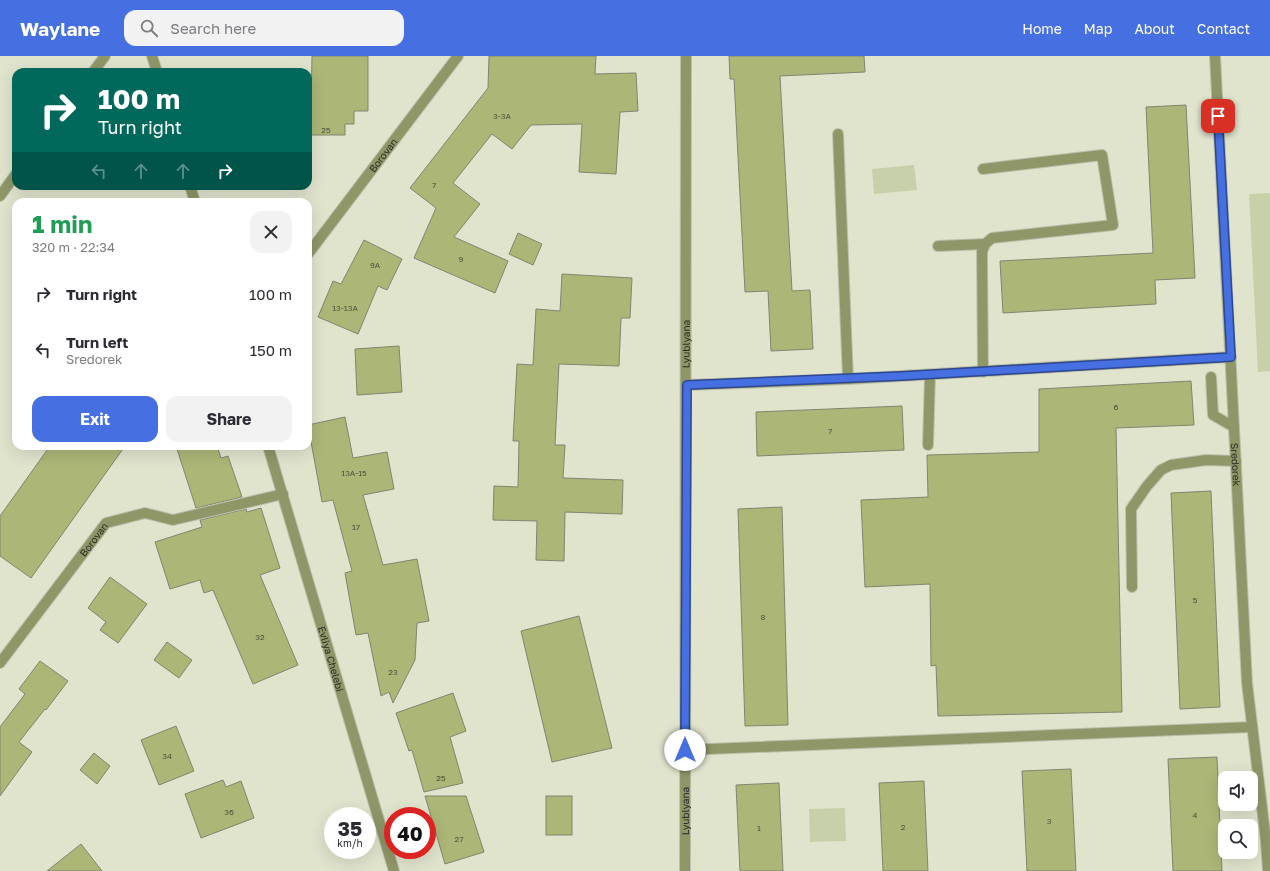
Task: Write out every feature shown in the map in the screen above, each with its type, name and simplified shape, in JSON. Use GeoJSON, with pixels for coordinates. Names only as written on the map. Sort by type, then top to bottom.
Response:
{"type":"FeatureCollection","features":[{"type":"Feature","properties":{"kind":"street"},"geometry":{"type":"LineString","coordinates":[[96,68],[105,56]]}},
{"type":"Feature","properties":{"kind":"street"},"geometry":{"type":"LineString","coordinates":[[152,56],[156,68]]}},
{"type":"Feature","properties":{"kind":"street","name":"Borovan"},"geometry":{"type":"LineString","coordinates":[[312,249],[458,56]]}},
{"type":"Feature","properties":{"kind":"street","name":"Lyublyana"},"geometry":{"type":"LineString","coordinates":[[685,871],[687,385],[686,56]]}},
{"type":"Feature","properties":{"kind":"street","name":"Sredorek"},"geometry":{"type":"LineString","coordinates":[[1215,56],[1247,684],[1268,840],[1268,871]]}},
{"type":"Feature","properties":{"kind":"street"},"geometry":{"type":"LineString","coordinates":[[838,134],[848,379]]}},
{"type":"Feature","properties":{"kind":"street"},"geometry":{"type":"LineString","coordinates":[[983,169],[1102,155],[1113,225],[992,238],[985,244],[982,252],[983,372]]}},
{"type":"Feature","properties":{"kind":"street"},"geometry":{"type":"LineString","coordinates":[[0,196],[12,180]]}},
{"type":"Feature","properties":{"kind":"street"},"geometry":{"type":"LineString","coordinates":[[938,246],[985,244]]}},
{"type":"Feature","properties":{"kind":"street"},"geometry":{"type":"LineString","coordinates":[[687,385],[930,375],[1231,357]]}},
{"type":"Feature","properties":{"kind":"street"},"geometry":{"type":"LineString","coordinates":[[928,445],[930,375]]}},
{"type":"Feature","properties":{"kind":"street"},"geometry":{"type":"LineString","coordinates":[[1211,377],[1213,415],[1234,427]]}},
{"type":"Feature","properties":{"kind":"street","name":"Evliya Chelebi"},"geometry":{"type":"LineString","coordinates":[[269,450],[394,871]]}},
{"type":"Feature","properties":{"kind":"street"},"geometry":{"type":"LineString","coordinates":[[1132,587],[1131,509],[1147,486],[1161,470],[1170,465],[1206,460],[1236,461]]}},
{"type":"Feature","properties":{"kind":"street","name":"Borovan"},"geometry":{"type":"LineString","coordinates":[[0,663],[106,523],[145,513],[173,520],[282,494]]}},
{"type":"Feature","properties":{"kind":"street"},"geometry":{"type":"LineString","coordinates":[[685,750],[1252,727]]}},
{"type":"Feature","properties":{"kind":"green space"},"geometry":{"type":"Polygon","coordinates":[[[914,165],[917,190],[874,194],[872,169],[914,165]]]}},
{"type":"Feature","properties":{"kind":"green space"},"geometry":{"type":"Polygon","coordinates":[[[1270,193],[1270,371],[1258,372],[1249,194],[1270,193]]]}},
{"type":"Feature","properties":{"kind":"green space"},"geometry":{"type":"Polygon","coordinates":[[[845,808],[846,841],[810,842],[809,809],[845,808]]]}},
{"type":"Feature","properties":{"kind":"building"},"geometry":{"type":"Polygon","coordinates":[[[312,56],[368,56],[368,111],[354,111],[354,124],[345,124],[345,135],[312,135],[312,56]]]}},
{"type":"Feature","properties":{"kind":"building"},"geometry":{"type":"Polygon","coordinates":[[[489,56],[596,56],[595,74],[636,73],[638,111],[620,112],[616,174],[579,172],[582,124],[531,125],[512,149],[492,134],[453,183],[480,204],[454,237],[508,261],[495,293],[414,258],[436,208],[410,188],[488,88],[489,56]]]}},
{"type":"Feature","properties":{"kind":"building"},"geometry":{"type":"Polygon","coordinates":[[[729,56],[864,56],[865,72],[780,76],[792,291],[810,290],[813,349],[771,351],[768,291],[745,292],[734,79],[730,79],[729,56]]]}},
{"type":"Feature","properties":{"kind":"building"},"geometry":{"type":"Polygon","coordinates":[[[1186,105],[1195,278],[1155,280],[1156,304],[1003,313],[1000,261],[1153,253],[1146,107],[1186,105]]]}},
{"type":"Feature","properties":{"kind":"building"},"geometry":{"type":"Polygon","coordinates":[[[518,233],[542,244],[533,265],[509,254],[518,233]]]}},
{"type":"Feature","properties":{"kind":"building"},"geometry":{"type":"Polygon","coordinates":[[[364,240],[402,259],[387,290],[378,286],[358,334],[318,317],[333,281],[341,284],[364,240]]]}},
{"type":"Feature","properties":{"kind":"building"},"geometry":{"type":"Polygon","coordinates":[[[562,274],[632,278],[630,318],[621,318],[619,366],[559,364],[555,445],[565,445],[563,478],[623,480],[622,514],[565,512],[564,561],[536,560],[537,521],[493,520],[494,486],[518,487],[519,441],[513,441],[517,364],[533,365],[536,309],[560,311],[562,274]]]}},
{"type":"Feature","properties":{"kind":"building"},"geometry":{"type":"Polygon","coordinates":[[[399,346],[402,392],[357,395],[355,349],[399,346]]]}},
{"type":"Feature","properties":{"kind":"building"},"geometry":{"type":"Polygon","coordinates":[[[1191,381],[1194,425],[1116,428],[1122,712],[938,716],[936,665],[931,666],[930,584],[865,587],[861,500],[928,497],[927,455],[1039,452],[1039,389],[1191,381]]]}},
{"type":"Feature","properties":{"kind":"building"},"geometry":{"type":"Polygon","coordinates":[[[902,406],[904,450],[757,456],[756,412],[902,406]]]}},
{"type":"Feature","properties":{"kind":"building"},"geometry":{"type":"Polygon","coordinates":[[[345,417],[353,458],[387,452],[394,489],[363,495],[383,565],[417,559],[429,621],[417,623],[415,660],[393,703],[389,692],[381,696],[368,633],[356,635],[345,573],[352,571],[333,500],[322,502],[312,447],[312,424],[345,417]]]}},
{"type":"Feature","properties":{"kind":"building"},"geometry":{"type":"Polygon","coordinates":[[[47,450],[122,450],[31,578],[0,556],[0,516],[47,450]]]}},
{"type":"Feature","properties":{"kind":"building"},"geometry":{"type":"Polygon","coordinates":[[[177,450],[218,450],[221,458],[228,456],[242,497],[196,508],[177,450]]]}},
{"type":"Feature","properties":{"kind":"building"},"geometry":{"type":"Polygon","coordinates":[[[1211,491],[1220,707],[1180,709],[1171,493],[1211,491]]]}},
{"type":"Feature","properties":{"kind":"building"},"geometry":{"type":"Polygon","coordinates":[[[782,507],[788,725],[745,726],[738,509],[782,507]]]}},
{"type":"Feature","properties":{"kind":"building"},"geometry":{"type":"Polygon","coordinates":[[[261,508],[280,568],[260,575],[298,665],[253,684],[213,590],[204,593],[200,580],[170,589],[155,542],[202,527],[200,520],[246,509],[247,512],[261,508]]]}},
{"type":"Feature","properties":{"kind":"building"},"geometry":{"type":"Polygon","coordinates":[[[110,577],[147,604],[118,643],[100,630],[106,622],[88,608],[110,577]]]}},
{"type":"Feature","properties":{"kind":"building"},"geometry":{"type":"Polygon","coordinates":[[[579,616],[612,748],[552,762],[521,631],[579,616]]]}},
{"type":"Feature","properties":{"kind":"building"},"geometry":{"type":"Polygon","coordinates":[[[167,642],[192,660],[179,678],[154,660],[167,642]]]}},
{"type":"Feature","properties":{"kind":"building"},"geometry":{"type":"Polygon","coordinates":[[[40,661],[68,681],[19,742],[32,752],[0,796],[0,727],[25,694],[19,689],[40,661]]]}},
{"type":"Feature","properties":{"kind":"building"},"geometry":{"type":"Polygon","coordinates":[[[453,693],[466,731],[450,737],[463,783],[424,792],[412,750],[409,751],[396,713],[453,693]]]}},
{"type":"Feature","properties":{"kind":"building"},"geometry":{"type":"Polygon","coordinates":[[[176,726],[194,771],[159,785],[141,740],[176,726]]]}},
{"type":"Feature","properties":{"kind":"building"},"geometry":{"type":"Polygon","coordinates":[[[94,753],[110,766],[97,784],[80,770],[94,753]]]}},
{"type":"Feature","properties":{"kind":"building"},"geometry":{"type":"Polygon","coordinates":[[[1217,757],[1218,811],[1219,811],[1220,819],[1218,819],[1218,859],[1221,859],[1222,871],[1173,871],[1168,759],[1217,757]]]}},
{"type":"Feature","properties":{"kind":"building"},"geometry":{"type":"Polygon","coordinates":[[[1071,769],[1076,871],[1027,871],[1022,771],[1071,769]]]}},
{"type":"Feature","properties":{"kind":"building"},"geometry":{"type":"Polygon","coordinates":[[[223,780],[226,787],[241,781],[254,818],[201,838],[185,794],[223,780]]]}},
{"type":"Feature","properties":{"kind":"building"},"geometry":{"type":"Polygon","coordinates":[[[924,781],[928,871],[883,871],[879,783],[924,781]]]}},
{"type":"Feature","properties":{"kind":"building"},"geometry":{"type":"Polygon","coordinates":[[[779,783],[783,871],[740,871],[736,785],[779,783]]]}},
{"type":"Feature","properties":{"kind":"building"},"geometry":{"type":"Polygon","coordinates":[[[425,796],[466,796],[484,852],[445,864],[436,833],[436,807],[428,807],[425,796]]]}},
{"type":"Feature","properties":{"kind":"building"},"geometry":{"type":"Polygon","coordinates":[[[546,796],[572,796],[572,835],[546,835],[546,796]]]}},
{"type":"Feature","properties":{"kind":"building"},"geometry":{"type":"Polygon","coordinates":[[[81,844],[102,871],[47,871],[81,844]]]}},
{"type":"Feature","properties":{"kind":"route"},"geometry":{"type":"LineString","coordinates":[[685,750],[687,385],[848,379],[1231,357],[1218,116]]}}]}
